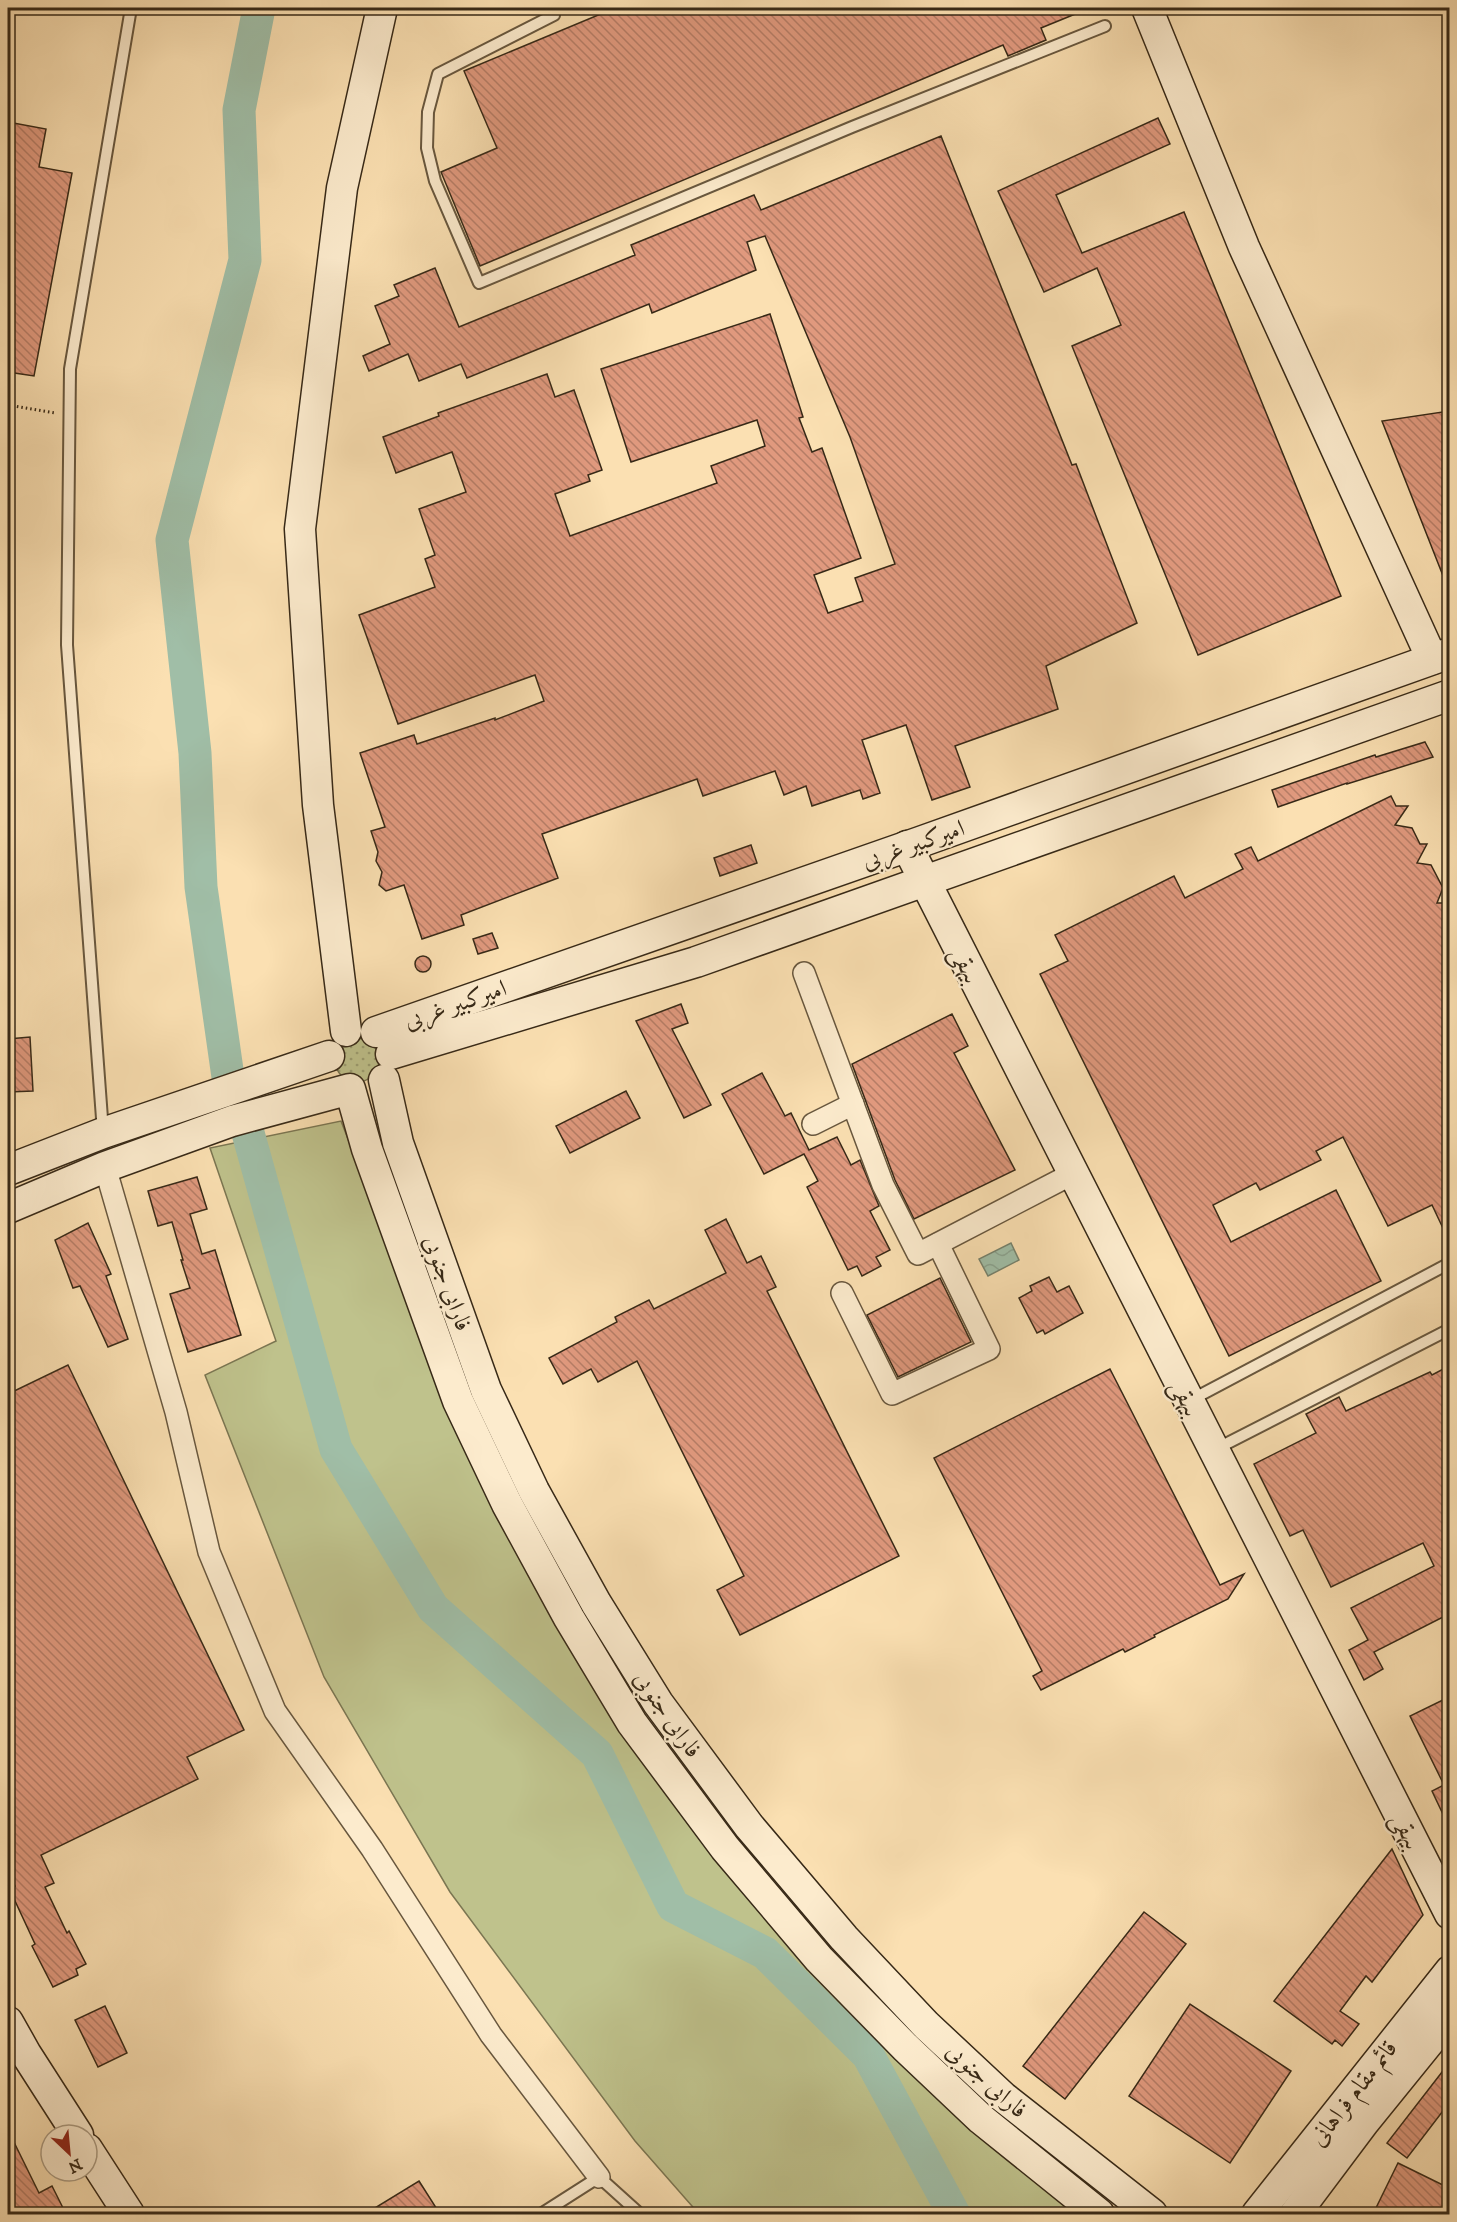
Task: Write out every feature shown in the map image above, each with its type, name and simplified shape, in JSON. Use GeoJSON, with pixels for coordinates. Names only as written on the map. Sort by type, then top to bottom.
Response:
{"type":"FeatureCollection","features":[{"type":"Feature","properties":{"kind":"street"},"geometry":{"type":"LineString","coordinates":[[346,1031],[318,805],[300,529],[342,188],[382,8]]}},
{"type":"Feature","properties":{"kind":"street"},"geometry":{"type":"LineString","coordinates":[[1147,8],[1244,247],[1441,656]]}},
{"type":"Feature","properties":{"kind":"street","name":"امیرکبیر غربی"},"geometry":{"type":"LineString","coordinates":[[384,1055],[907,846],[1441,656]]}},
{"type":"Feature","properties":{"kind":"street","name":"امیرکبیر غربی"},"geometry":{"type":"LineString","coordinates":[[384,1055],[696,962],[1449,695]]}},
{"type":"Feature","properties":{"kind":"street","name":"بیهقی"},"geometry":{"type":"LineString","coordinates":[[907,846],[923,882],[1449,1914]]}},
{"type":"Feature","properties":{"kind":"street"},"geometry":{"type":"LineString","coordinates":[[804,973],[883,1185],[918,1254],[1072,1174]]}},
{"type":"Feature","properties":{"kind":"street"},"geometry":{"type":"LineString","coordinates":[[8,1208],[105,1167],[232,1121],[350,1089],[368,1090],[377,1086],[384,1055],[366,1028],[346,1031],[332,1046],[329,1056],[334,1077],[350,1089]]}},
{"type":"Feature","properties":{"kind":"street","name":"فارابی جنوبی"},"geometry":{"type":"LineString","coordinates":[[384,1055],[398,1143],[486,1390],[534,1491],[596,1604],[658,1703],[749,1826],[844,1938],[926,2025],[1003,2097],[1152,2214]]}},
{"type":"Feature","properties":{"kind":"street"},"geometry":{"type":"LineString","coordinates":[[8,1170],[103,1133],[329,1056]]}},
{"type":"Feature","properties":{"kind":"street","name":"فارابی جنوبی"},"geometry":{"type":"LineString","coordinates":[[350,1089],[367,1149],[458,1401],[507,1504],[563,1608],[632,1723],[725,1848],[819,1959],[905,2047],[981,2119],[1099,2214]]}},
{"type":"Feature","properties":{"kind":"street"},"geometry":{"type":"LineString","coordinates":[[813,1124],[853,1104]]}},
{"type":"Feature","properties":{"kind":"street"},"geometry":{"type":"LineString","coordinates":[[105,1167],[176,1412],[209,1552],[275,1711],[372,1849],[491,2035],[599,2177]]}},
{"type":"Feature","properties":{"kind":"street"},"geometry":{"type":"LineString","coordinates":[[842,1293],[892,1394],[988,1349],[938,1244]]}},
{"type":"Feature","properties":{"kind":"street","name":"قائم مقام فراهانی"},"geometry":{"type":"LineString","coordinates":[[1257,2214],[1449,1971]]}},
{"type":"Feature","properties":{"kind":"street","name":"قائم مقام فراهانی"},"geometry":{"type":"LineString","coordinates":[[1295,2214],[1364,2122],[1449,2016]]}},
{"type":"Feature","properties":{"kind":"street"},"geometry":{"type":"LineString","coordinates":[[8,2022],[70,2123]]}},
{"type":"Feature","properties":{"kind":"street"},"geometry":{"type":"LineString","coordinates":[[99,2168],[129,2214]]}},
{"type":"Feature","properties":{"kind":"lane"},"geometry":{"type":"LineString","coordinates":[[103,1133],[67,645],[70,369],[131,8]]}},
{"type":"Feature","properties":{"kind":"lane"},"geometry":{"type":"LineString","coordinates":[[551,8],[554,15],[438,74],[428,112],[427,148],[435,181],[479,283],[852,127],[1105,26]]}},
{"type":"Feature","properties":{"kind":"lane"},"geometry":{"type":"LineString","coordinates":[[1188,1401],[1449,1263]]}},
{"type":"Feature","properties":{"kind":"lane"},"geometry":{"type":"LineString","coordinates":[[1213,1450],[1449,1329]]}},
{"type":"Feature","properties":{"kind":"lane"},"geometry":{"type":"LineString","coordinates":[[541,2214],[599,2177],[640,2214]]}},
{"type":"Feature","properties":{"kind":"path"},"geometry":{"type":"LineString","coordinates":[[8,405],[69,416]]}},
{"type":"Feature","properties":{"kind":"green space"},"geometry":{"type":"Polygon","coordinates":[[[357,1038],[372,1045],[379,1060],[372,1075],[357,1082],[342,1075],[335,1060],[342,1045],[357,1038]]]}},
{"type":"Feature","properties":{"kind":"green space"},"geometry":{"type":"Polygon","coordinates":[[[341,1121],[486,1495],[703,1837],[1082,2214],[699,2214],[635,2141],[450,1892],[324,1677],[205,1375],[276,1341],[210,1148],[341,1121]]]}},
{"type":"Feature","properties":{"kind":"water"},"geometry":{"type":"Polygon","coordinates":[[[1011,1243],[1019,1260],[988,1276],[979,1259],[1011,1243]]]}},
{"type":"Feature","properties":{"kind":"building"},"geometry":{"type":"Polygon","coordinates":[[[615,8],[1090,8],[1041,28],[1046,40],[1008,56],[1003,45],[480,266],[441,172],[497,148],[464,71],[615,8]]]}},
{"type":"Feature","properties":{"kind":"building"},"geometry":{"type":"Polygon","coordinates":[[[1158,118],[1170,144],[1056,195],[1082,253],[1184,212],[1341,596],[1198,655],[1072,346],[1121,325],[1097,268],[1044,292],[998,191],[1158,118]]]}},
{"type":"Feature","properties":{"kind":"building"},"geometry":{"type":"Polygon","coordinates":[[[8,122],[46,129],[39,167],[72,173],[34,376],[8,372],[8,122]]]}},
{"type":"Feature","properties":{"kind":"building"},"geometry":{"type":"Polygon","coordinates":[[[941,136],[1072,465],[1076,464],[1137,623],[1046,666],[1058,709],[955,746],[970,787],[932,800],[906,725],[862,740],[880,793],[863,799],[860,790],[812,806],[806,786],[784,795],[775,771],[703,796],[697,779],[542,834],[558,878],[461,915],[464,925],[422,939],[404,885],[386,891],[379,885],[382,872],[376,861],[378,852],[371,831],[385,827],[360,753],[414,735],[417,744],[495,718],[495,720],[544,701],[535,675],[398,724],[359,615],[435,587],[425,559],[435,555],[419,509],[466,492],[452,452],[396,473],[383,437],[439,416],[438,413],[547,374],[555,397],[574,390],[602,470],[588,475],[590,481],[555,494],[570,536],[717,483],[711,466],[765,446],[757,420],[631,462],[601,369],[770,314],[803,417],[799,418],[812,452],[822,448],[861,558],[814,575],[828,613],[863,601],[855,578],[895,564],[850,437],[765,236],[747,242],[756,270],[652,313],[649,304],[467,378],[461,364],[419,381],[408,354],[369,371],[363,356],[390,344],[375,306],[399,296],[394,285],[435,268],[459,327],[635,255],[631,245],[754,195],[761,210],[941,136]]]}},
{"type":"Feature","properties":{"kind":"building"},"geometry":{"type":"Polygon","coordinates":[[[1449,411],[1449,591],[1382,421],[1449,411]]]}},
{"type":"Feature","properties":{"kind":"building"},"geometry":{"type":"Polygon","coordinates":[[[1425,742],[1433,757],[1278,807],[1272,790],[1375,755],[1376,757],[1425,742]]]}},
{"type":"Feature","properties":{"kind":"building"},"geometry":{"type":"Polygon","coordinates":[[[1391,796],[1396,806],[1408,806],[1395,825],[1412,828],[1420,844],[1427,844],[1417,863],[1431,865],[1443,888],[1437,903],[1449,903],[1449,1241],[1432,1205],[1388,1226],[1343,1137],[1316,1151],[1321,1160],[1260,1190],[1256,1183],[1213,1205],[1231,1242],[1336,1190],[1381,1281],[1229,1356],[1040,974],[1068,961],[1055,935],[1174,876],[1185,898],[1243,869],[1235,854],[1251,847],[1258,861],[1391,796]]]}},
{"type":"Feature","properties":{"kind":"building"},"geometry":{"type":"Polygon","coordinates":[[[751,845],[757,863],[720,876],[714,858],[751,845]]]}},
{"type":"Feature","properties":{"kind":"building"},"geometry":{"type":"Polygon","coordinates":[[[492,933],[498,948],[478,954],[473,939],[492,933]]]}},
{"type":"Feature","properties":{"kind":"building"},"geometry":{"type":"Polygon","coordinates":[[[420,956],[426,956],[431,964],[429,970],[420,972],[415,967],[415,961],[420,956]]]}},
{"type":"Feature","properties":{"kind":"building"},"geometry":{"type":"Polygon","coordinates":[[[681,1004],[688,1023],[672,1029],[711,1105],[684,1118],[636,1021],[681,1004]]]}},
{"type":"Feature","properties":{"kind":"building"},"geometry":{"type":"Polygon","coordinates":[[[952,1014],[968,1046],[954,1053],[1015,1170],[914,1219],[895,1180],[852,1064],[952,1014]]]}},
{"type":"Feature","properties":{"kind":"building"},"geometry":{"type":"Polygon","coordinates":[[[30,1037],[33,1091],[8,1092],[8,1039],[30,1037]]]}},
{"type":"Feature","properties":{"kind":"building"},"geometry":{"type":"Polygon","coordinates":[[[762,1073],[785,1116],[791,1113],[809,1150],[837,1137],[851,1165],[860,1160],[879,1206],[870,1211],[890,1250],[876,1257],[881,1266],[862,1276],[857,1266],[848,1270],[807,1187],[818,1181],[804,1154],[764,1174],[722,1094],[762,1073]]]}},
{"type":"Feature","properties":{"kind":"building"},"geometry":{"type":"Polygon","coordinates":[[[626,1091],[640,1118],[570,1153],[556,1126],[626,1091]]]}},
{"type":"Feature","properties":{"kind":"building"},"geometry":{"type":"Polygon","coordinates":[[[197,1177],[207,1209],[190,1214],[202,1254],[215,1250],[241,1335],[188,1352],[170,1294],[190,1288],[172,1222],[158,1226],[148,1191],[197,1177]]]}},
{"type":"Feature","properties":{"kind":"building"},"geometry":{"type":"Polygon","coordinates":[[[726,1219],[747,1263],[761,1256],[776,1287],[767,1291],[899,1556],[740,1635],[717,1590],[744,1576],[637,1361],[598,1382],[591,1369],[563,1384],[549,1358],[617,1322],[615,1317],[649,1300],[654,1309],[726,1273],[705,1230],[726,1219]]]}},
{"type":"Feature","properties":{"kind":"building"},"geometry":{"type":"Polygon","coordinates":[[[88,1223],[111,1274],[106,1276],[128,1339],[108,1347],[80,1286],[73,1288],[55,1240],[88,1223]]]}},
{"type":"Feature","properties":{"kind":"building"},"geometry":{"type":"Polygon","coordinates":[[[1049,1277],[1057,1292],[1069,1286],[1083,1313],[1045,1334],[1043,1330],[1037,1333],[1019,1298],[1032,1291],[1030,1286],[1049,1277]]]}},
{"type":"Feature","properties":{"kind":"building"},"geometry":{"type":"Polygon","coordinates":[[[940,1278],[971,1342],[898,1377],[867,1315],[940,1278]]]}},
{"type":"Feature","properties":{"kind":"building"},"geometry":{"type":"Polygon","coordinates":[[[68,1365],[244,1730],[187,1757],[198,1779],[41,1855],[54,1883],[45,1887],[67,1933],[69,1931],[86,1964],[76,1969],[78,1975],[53,1987],[32,1946],[35,1944],[9,1888],[15,1886],[8,1871],[8,1394],[68,1365]]]}},
{"type":"Feature","properties":{"kind":"building"},"geometry":{"type":"Polygon","coordinates":[[[1449,1366],[1449,1614],[1374,1652],[1383,1669],[1364,1680],[1349,1650],[1368,1640],[1351,1608],[1434,1566],[1423,1543],[1331,1587],[1303,1530],[1290,1536],[1254,1464],[1316,1433],[1306,1414],[1339,1397],[1346,1411],[1430,1372],[1432,1375],[1449,1366]]]}},
{"type":"Feature","properties":{"kind":"building"},"geometry":{"type":"Polygon","coordinates":[[[1110,1369],[1220,1585],[1244,1574],[1228,1599],[1154,1635],[1155,1637],[1125,1652],[1123,1649],[1041,1690],[1033,1676],[1042,1671],[934,1458],[1110,1369]]]}},
{"type":"Feature","properties":{"kind":"building"},"geometry":{"type":"Polygon","coordinates":[[[1449,1697],[1449,1827],[1432,1791],[1444,1785],[1410,1716],[1449,1697]]]}},
{"type":"Feature","properties":{"kind":"building"},"geometry":{"type":"Polygon","coordinates":[[[1392,1849],[1423,1915],[1372,1982],[1366,1976],[1340,2011],[1359,2024],[1342,2046],[1335,2040],[1332,2044],[1274,2001],[1392,1849]]]}},
{"type":"Feature","properties":{"kind":"building"},"geometry":{"type":"Polygon","coordinates":[[[1144,1912],[1186,1944],[1065,2099],[1023,2066],[1144,1912]]]}},
{"type":"Feature","properties":{"kind":"building"},"geometry":{"type":"Polygon","coordinates":[[[1190,2004],[1291,2071],[1230,2163],[1129,2096],[1190,2004]]]}},
{"type":"Feature","properties":{"kind":"building"},"geometry":{"type":"Polygon","coordinates":[[[105,2006],[127,2053],[98,2067],[75,2020],[105,2006]]]}},
{"type":"Feature","properties":{"kind":"building"},"geometry":{"type":"Polygon","coordinates":[[[1449,2063],[1449,2103],[1407,2158],[1387,2143],[1449,2063]]]}},
{"type":"Feature","properties":{"kind":"building"},"geometry":{"type":"Polygon","coordinates":[[[8,2130],[39,2193],[52,2186],[66,2214],[8,2214],[8,2130]]]}},
{"type":"Feature","properties":{"kind":"building"},"geometry":{"type":"Polygon","coordinates":[[[1398,2163],[1449,2188],[1449,2214],[1373,2214],[1398,2163]]]}},
{"type":"Feature","properties":{"kind":"building"},"geometry":{"type":"Polygon","coordinates":[[[419,2181],[440,2214],[365,2214],[419,2181]]]}},
{"type":"Feature","properties":{"kind":"waterway"},"geometry":{"type":"LineString","coordinates":[[228,1077],[201,887],[195,753],[172,540],[245,260],[239,110],[259,8]]}},
{"type":"Feature","properties":{"kind":"waterway"},"geometry":{"type":"LineString","coordinates":[[248,1133],[336,1449],[433,1608],[597,1754],[673,1906],[765,1953],[868,2055],[954,2214]]}}]}
